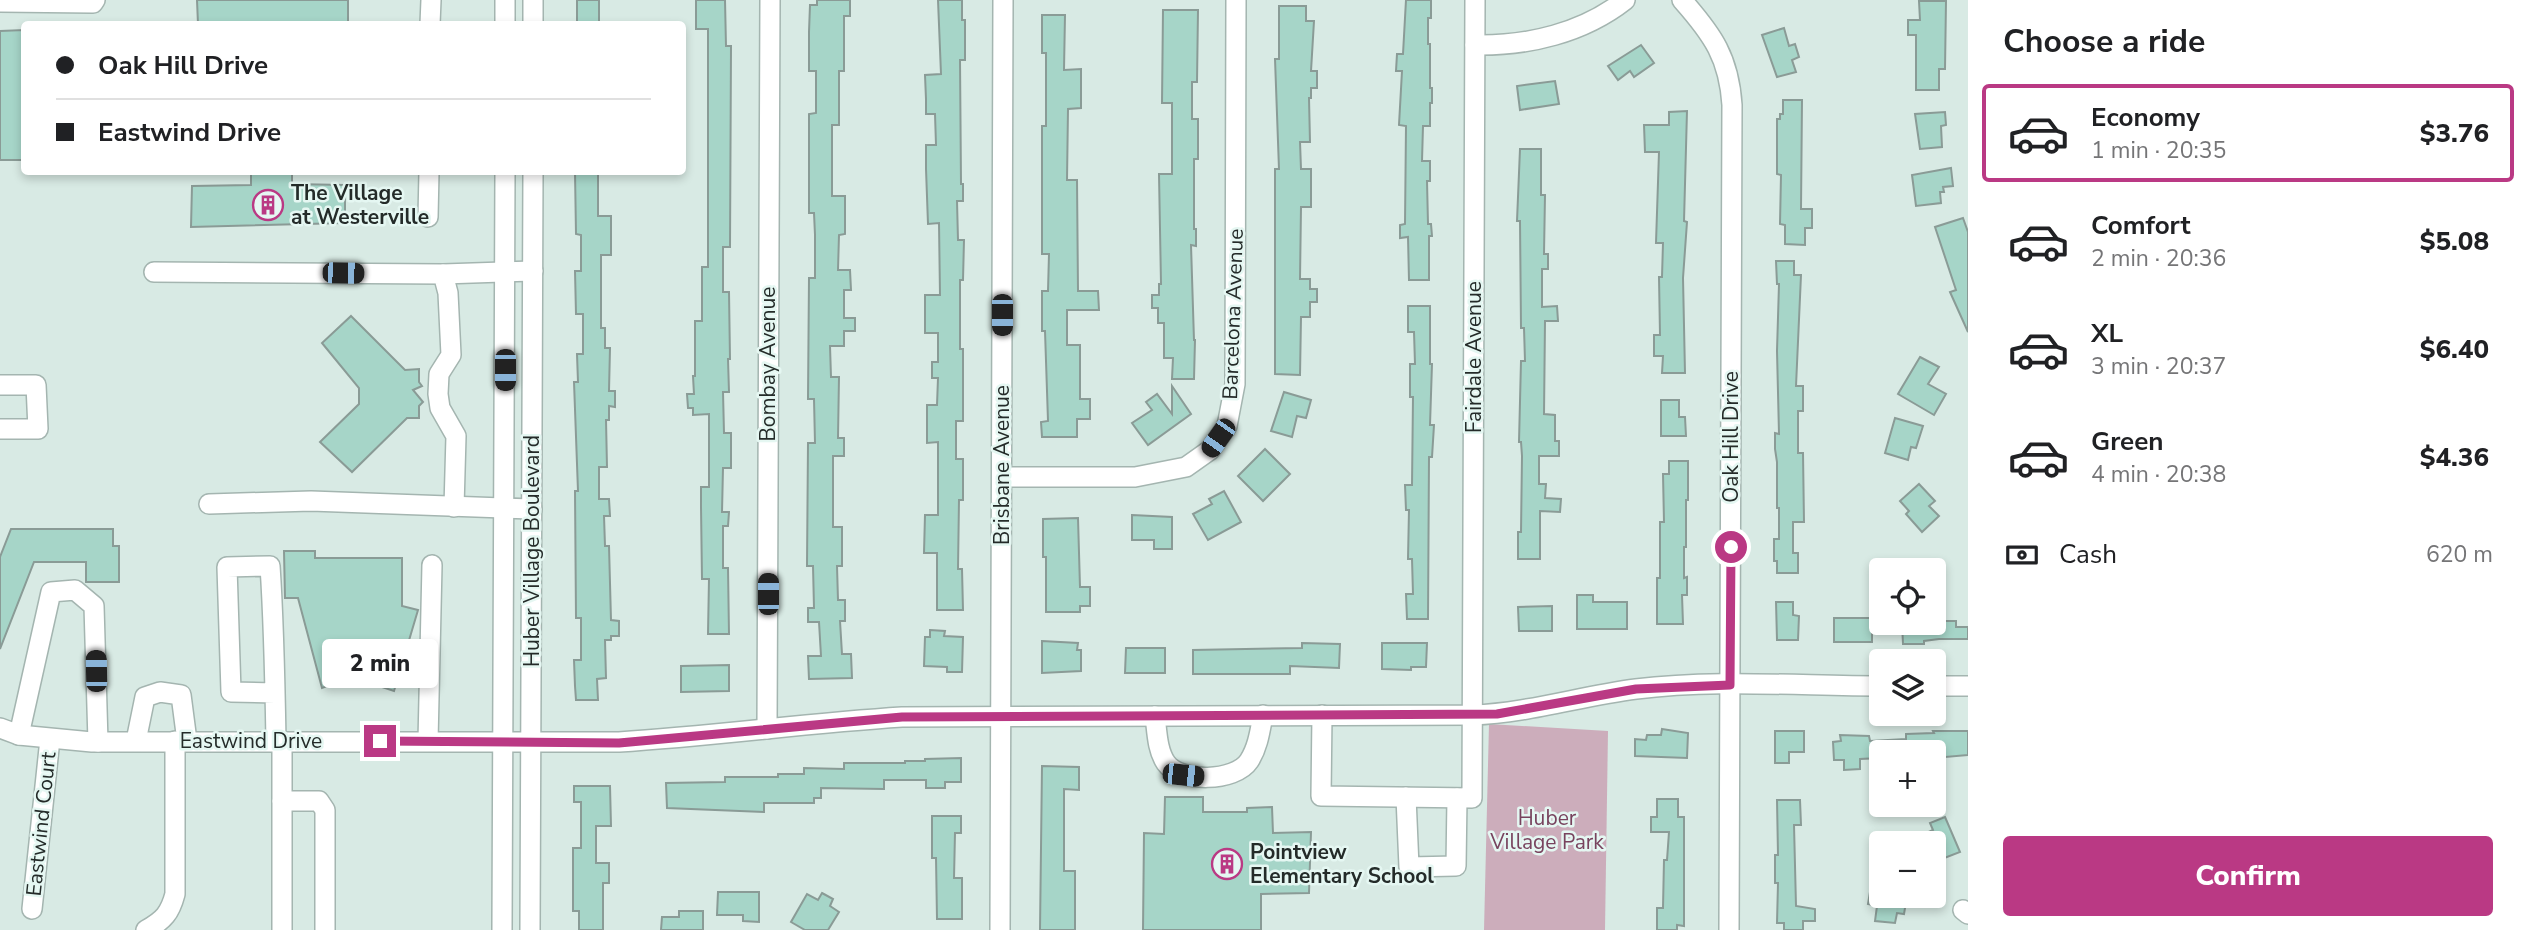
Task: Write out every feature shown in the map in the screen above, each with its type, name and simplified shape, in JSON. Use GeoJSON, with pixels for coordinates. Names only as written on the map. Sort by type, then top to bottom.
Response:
{"type":"FeatureCollection","features":[{"type":"Feature","properties":{"kind":"street"},"geometry":{"type":"LineString","coordinates":[[2,1],[93,3],[95,0]]}},
{"type":"Feature","properties":{"kind":"street"},"geometry":{"type":"LineString","coordinates":[[430,21],[431,0]]}},
{"type":"Feature","properties":{"kind":"street"},"geometry":{"type":"LineString","coordinates":[[505,0],[505,21]]}},
{"type":"Feature","properties":{"kind":"street"},"geometry":{"type":"LineString","coordinates":[[533,0],[533,21]]}},
{"type":"Feature","properties":{"kind":"street","name":"Bombay Avenue"},"geometry":{"type":"LineString","coordinates":[[767,729],[770,0]]}},
{"type":"Feature","properties":{"kind":"street","name":"Brisbane Avenue"},"geometry":{"type":"LineString","coordinates":[[1000,930],[1003,0]]}},
{"type":"Feature","properties":{"kind":"street","name":"Barcelona Avenue"},"geometry":{"type":"LineString","coordinates":[[1002,477],[1135,477],[1185,467],[1209,450],[1227,426],[1235,384],[1236,0]]}},
{"type":"Feature","properties":{"kind":"street","name":"Fairdale Avenue"},"geometry":{"type":"LineString","coordinates":[[1457,798],[1472,798],[1475,0]]}},
{"type":"Feature","properties":{"kind":"street"},"geometry":{"type":"LineString","coordinates":[[1475,45],[1501,45],[1549,37],[1606,15],[1625,0]]}},
{"type":"Feature","properties":{"kind":"street","name":"Oak Hill Drive"},"geometry":{"type":"LineString","coordinates":[[1682,0],[1724,58],[1731,81],[1729,930]]}},
{"type":"Feature","properties":{"kind":"street"},"geometry":{"type":"LineString","coordinates":[[428,217],[429,175]]}},
{"type":"Feature","properties":{"kind":"street","name":"Huber Village Boulevard"},"geometry":{"type":"LineString","coordinates":[[502,930],[505,175]]}},
{"type":"Feature","properties":{"kind":"street","name":"Huber Village Boulevard"},"geometry":{"type":"LineString","coordinates":[[530,930],[533,175]]}},
{"type":"Feature","properties":{"kind":"street"},"geometry":{"type":"LineString","coordinates":[[154,272],[443,274],[533,271]]}},
{"type":"Feature","properties":{"kind":"street"},"geometry":{"type":"LineString","coordinates":[[443,274],[448,293],[451,355],[439,374],[438,394],[440,408],[456,436],[454,507]]}},
{"type":"Feature","properties":{"kind":"street"},"geometry":{"type":"LineString","coordinates":[[0,385],[36,385],[38,429],[0,429]]}},
{"type":"Feature","properties":{"kind":"street"},"geometry":{"type":"LineString","coordinates":[[209,504],[311,501],[532,509]]}},
{"type":"Feature","properties":{"kind":"street"},"geometry":{"type":"LineString","coordinates":[[428,741],[432,565]]}},
{"type":"Feature","properties":{"kind":"street"},"geometry":{"type":"LineString","coordinates":[[275,693],[231,692],[227,567],[270,566],[282,801],[282,930]]}},
{"type":"Feature","properties":{"kind":"street"},"geometry":{"type":"LineString","coordinates":[[19,735],[51,592],[75,590],[94,606],[98,742]]}},
{"type":"Feature","properties":{"kind":"street","name":"Eastwind Drive"},"geometry":{"type":"LineString","coordinates":[[0,728],[19,735],[98,742],[619,743],[902,717],[1473,715],[1497,714],[1636,689],[1730,685],[1869,686]]}},
{"type":"Feature","properties":{"kind":"street"},"geometry":{"type":"LineString","coordinates":[[1946,686],[1968,686]]}},
{"type":"Feature","properties":{"kind":"street"},"geometry":{"type":"LineString","coordinates":[[136,741],[145,697],[160,692],[180,695],[181,741],[175,894],[170,911],[162,921],[146,930]]}},
{"type":"Feature","properties":{"kind":"street"},"geometry":{"type":"LineString","coordinates":[[1155,716],[1158,743],[1166,764],[1183,775],[1210,778],[1232,774],[1248,764],[1258,743],[1264,715]]}},
{"type":"Feature","properties":{"kind":"street"},"geometry":{"type":"LineString","coordinates":[[1322,715],[1321,796],[1406,797],[1457,798],[1456,866],[1409,867],[1406,797]]}},
{"type":"Feature","properties":{"kind":"street","name":"Eastwind Court"},"geometry":{"type":"LineString","coordinates":[[32,909],[50,739]]}},
{"type":"Feature","properties":{"kind":"street"},"geometry":{"type":"LineString","coordinates":[[282,801],[319,801],[326,810],[325,930]]}},
{"type":"Feature","properties":{"kind":"green space","name":"Huber Village Park"},"geometry":{"type":"Polygon","coordinates":[[[1489,724],[1608,731],[1605,930],[1484,930],[1489,724]]]}},
{"type":"Feature","properties":{"kind":"building"},"geometry":{"type":"Polygon","coordinates":[[[197,0],[348,0],[348,21],[198,21],[197,0]]]}},
{"type":"Feature","properties":{"kind":"building"},"geometry":{"type":"Polygon","coordinates":[[[577,0],[599,0],[599,21],[577,21],[577,0]]]}},
{"type":"Feature","properties":{"kind":"building"},"geometry":{"type":"Polygon","coordinates":[[[696,0],[725,0],[726,46],[731,46],[730,247],[723,247],[723,292],[729,292],[730,359],[729,392],[723,392],[724,433],[731,433],[731,468],[723,468],[722,512],[729,512],[728,526],[723,526],[723,568],[728,568],[729,634],[708,634],[709,579],[702,579],[701,487],[709,487],[709,414],[693,415],[693,408],[688,408],[687,394],[694,394],[695,321],[702,321],[702,267],[708,267],[708,29],[696,29],[696,0]]]}},
{"type":"Feature","properties":{"kind":"building"},"geometry":{"type":"Polygon","coordinates":[[[817,0],[850,0],[850,16],[844,16],[844,71],[839,71],[839,125],[832,125],[832,196],[845,196],[845,234],[839,235],[838,270],[850,270],[851,290],[844,290],[844,318],[855,318],[855,331],[844,331],[844,346],[830,346],[831,377],[839,377],[838,438],[844,438],[844,456],[833,456],[833,527],[842,527],[842,566],[837,566],[838,600],[845,600],[845,621],[840,621],[842,654],[851,654],[852,678],[809,679],[808,656],[821,656],[819,622],[808,622],[808,608],[814,608],[813,566],[807,566],[808,443],[815,443],[814,399],[808,399],[809,278],[815,278],[814,213],[809,213],[809,114],[816,113],[816,71],[809,71],[809,32],[810,5],[817,5],[817,0]]]}},
{"type":"Feature","properties":{"kind":"building"},"geometry":{"type":"Polygon","coordinates":[[[938,0],[962,0],[962,20],[965,20],[965,60],[960,60],[963,201],[957,201],[958,240],[964,240],[963,280],[960,280],[963,421],[956,421],[956,459],[963,459],[963,500],[959,500],[958,569],[962,569],[963,610],[937,610],[937,553],[924,553],[925,515],[938,515],[938,442],[927,443],[927,405],[937,405],[938,378],[932,378],[932,362],[938,362],[938,333],[925,333],[925,295],[940,295],[939,223],[928,224],[926,145],[936,145],[935,114],[926,114],[925,75],[941,74],[938,0]]]}},
{"type":"Feature","properties":{"kind":"building"},"geometry":{"type":"Polygon","coordinates":[[[1406,0],[1431,0],[1428,44],[1432,103],[1430,126],[1423,126],[1422,161],[1430,161],[1430,181],[1427,181],[1428,224],[1431,224],[1432,236],[1429,236],[1429,280],[1409,280],[1408,237],[1400,238],[1400,225],[1405,224],[1406,126],[1399,125],[1402,71],[1396,71],[1397,54],[1403,54],[1406,0]]]}},
{"type":"Feature","properties":{"kind":"building"},"geometry":{"type":"Polygon","coordinates":[[[1919,1],[1946,1],[1945,69],[1939,69],[1939,90],[1916,90],[1916,35],[1908,35],[1908,20],[1920,20],[1919,1]]]}},
{"type":"Feature","properties":{"kind":"building"},"geometry":{"type":"Polygon","coordinates":[[[1279,6],[1306,6],[1306,21],[1314,21],[1311,71],[1317,71],[1317,88],[1311,88],[1309,98],[1310,142],[1300,142],[1301,169],[1311,169],[1311,207],[1301,207],[1300,279],[1310,279],[1310,289],[1317,289],[1317,302],[1310,302],[1310,317],[1301,317],[1300,375],[1275,374],[1275,169],[1279,169],[1275,59],[1279,59],[1279,6]]]}},
{"type":"Feature","properties":{"kind":"building"},"geometry":{"type":"Polygon","coordinates":[[[1163,10],[1198,10],[1197,82],[1192,82],[1192,119],[1198,119],[1198,159],[1194,159],[1196,246],[1191,245],[1194,379],[1172,379],[1173,358],[1164,358],[1164,323],[1158,323],[1158,308],[1152,308],[1152,295],[1159,295],[1161,284],[1159,174],[1172,174],[1172,103],[1162,103],[1163,10]]]}},
{"type":"Feature","properties":{"kind":"building"},"geometry":{"type":"Polygon","coordinates":[[[1042,15],[1065,15],[1064,70],[1081,69],[1081,108],[1068,109],[1067,180],[1077,180],[1078,291],[1098,291],[1099,310],[1067,310],[1067,345],[1080,345],[1080,399],[1090,399],[1090,419],[1077,419],[1077,437],[1042,437],[1041,422],[1048,421],[1042,291],[1048,291],[1049,254],[1042,254],[1042,126],[1046,126],[1046,53],[1042,53],[1042,15]]]}},
{"type":"Feature","properties":{"kind":"building"},"geometry":{"type":"Polygon","coordinates":[[[1784,28],[1789,46],[1795,44],[1799,57],[1792,60],[1796,72],[1777,77],[1762,35],[1784,28]]]}},
{"type":"Feature","properties":{"kind":"building"},"geometry":{"type":"Polygon","coordinates":[[[21,30],[21,160],[0,160],[0,31],[21,30]]]}},
{"type":"Feature","properties":{"kind":"building"},"geometry":{"type":"Polygon","coordinates":[[[1641,45],[1654,63],[1634,77],[1630,71],[1618,80],[1608,66],[1641,45]]]}},
{"type":"Feature","properties":{"kind":"building"},"geometry":{"type":"Polygon","coordinates":[[[1555,81],[1559,104],[1520,110],[1517,86],[1555,81]]]}},
{"type":"Feature","properties":{"kind":"building"},"geometry":{"type":"Polygon","coordinates":[[[1783,100],[1802,100],[1801,209],[1812,209],[1812,228],[1805,228],[1805,245],[1785,244],[1785,225],[1780,224],[1781,175],[1777,174],[1777,119],[1783,114],[1783,100]]]}},
{"type":"Feature","properties":{"kind":"building"},"geometry":{"type":"Polygon","coordinates":[[[1687,111],[1684,221],[1687,222],[1683,278],[1685,373],[1662,373],[1663,356],[1654,356],[1654,335],[1660,335],[1659,277],[1662,277],[1663,243],[1656,243],[1659,152],[1645,152],[1644,125],[1669,125],[1669,112],[1687,111]]]}},
{"type":"Feature","properties":{"kind":"building"},"geometry":{"type":"Polygon","coordinates":[[[1945,112],[1946,125],[1941,126],[1942,147],[1920,149],[1915,114],[1945,112]]]}},
{"type":"Feature","properties":{"kind":"building"},"geometry":{"type":"Polygon","coordinates":[[[1520,149],[1541,149],[1541,195],[1545,195],[1544,254],[1548,254],[1548,269],[1542,269],[1542,307],[1557,306],[1558,321],[1545,321],[1544,414],[1555,415],[1555,441],[1559,441],[1559,456],[1539,456],[1539,484],[1546,484],[1545,498],[1561,499],[1560,512],[1540,511],[1540,559],[1518,559],[1518,532],[1521,532],[1521,361],[1525,361],[1524,328],[1521,328],[1520,221],[1517,221],[1520,149]]]}},
{"type":"Feature","properties":{"kind":"building"},"geometry":{"type":"Polygon","coordinates":[[[1951,168],[1953,186],[1943,187],[1944,192],[1940,192],[1941,203],[1916,206],[1912,175],[1951,168]]]}},
{"type":"Feature","properties":{"kind":"building","name":"The Village at Westerville"},"geometry":{"type":"Polygon","coordinates":[[[251,175],[292,175],[292,184],[345,185],[345,223],[191,227],[192,186],[251,185],[251,175]]]}},
{"type":"Feature","properties":{"kind":"building"},"geometry":{"type":"Polygon","coordinates":[[[575,175],[598,175],[598,216],[611,216],[611,255],[601,255],[601,328],[605,328],[605,348],[610,348],[609,391],[615,391],[615,407],[609,406],[609,420],[606,420],[607,467],[599,467],[599,499],[609,499],[610,516],[604,516],[605,546],[609,546],[611,620],[619,621],[619,636],[611,636],[611,640],[605,640],[606,678],[597,679],[598,700],[576,700],[575,686],[574,660],[581,660],[581,618],[576,618],[575,491],[578,491],[574,382],[578,382],[577,354],[583,354],[583,314],[576,314],[575,271],[581,271],[581,235],[576,234],[575,175]]]}},
{"type":"Feature","properties":{"kind":"building"},"geometry":{"type":"Polygon","coordinates":[[[1963,218],[1968,232],[1968,332],[1950,292],[1956,290],[1935,227],[1963,218]]]}},
{"type":"Feature","properties":{"kind":"building"},"geometry":{"type":"Polygon","coordinates":[[[1776,261],[1794,261],[1794,275],[1801,275],[1796,386],[1803,386],[1803,411],[1798,411],[1798,453],[1803,453],[1804,522],[1793,522],[1793,553],[1798,553],[1798,573],[1777,573],[1777,561],[1774,561],[1774,539],[1779,539],[1775,449],[1775,433],[1779,434],[1779,284],[1776,261]]]}},
{"type":"Feature","properties":{"kind":"building"},"geometry":{"type":"Polygon","coordinates":[[[1408,306],[1430,306],[1430,425],[1434,425],[1432,457],[1429,457],[1428,619],[1407,619],[1406,594],[1413,594],[1412,559],[1408,559],[1409,510],[1406,510],[1405,485],[1412,485],[1413,397],[1410,397],[1410,364],[1415,364],[1414,332],[1408,332],[1408,306]]]}},
{"type":"Feature","properties":{"kind":"building"},"geometry":{"type":"Polygon","coordinates":[[[351,316],[405,370],[419,369],[419,382],[422,386],[413,390],[423,402],[419,406],[419,418],[407,418],[352,472],[320,442],[359,404],[359,388],[322,343],[351,316]]]}},
{"type":"Feature","properties":{"kind":"building"},"geometry":{"type":"Polygon","coordinates":[[[1920,357],[1939,367],[1928,384],[1946,394],[1934,415],[1898,394],[1920,357]]]}},
{"type":"Feature","properties":{"kind":"building"},"geometry":{"type":"Polygon","coordinates":[[[1172,386],[1191,414],[1148,445],[1132,423],[1152,410],[1146,402],[1157,394],[1172,414],[1172,386]]]}},
{"type":"Feature","properties":{"kind":"building"},"geometry":{"type":"Polygon","coordinates":[[[1284,392],[1311,400],[1306,418],[1297,416],[1292,437],[1271,431],[1284,392]]]}},
{"type":"Feature","properties":{"kind":"building"},"geometry":{"type":"Polygon","coordinates":[[[1661,400],[1679,400],[1679,417],[1685,417],[1686,436],[1661,436],[1661,400]]]}},
{"type":"Feature","properties":{"kind":"building"},"geometry":{"type":"Polygon","coordinates":[[[1895,418],[1923,426],[1916,448],[1911,447],[1908,460],[1885,453],[1895,418]]]}},
{"type":"Feature","properties":{"kind":"building"},"geometry":{"type":"Polygon","coordinates":[[[1265,449],[1290,474],[1263,501],[1238,476],[1265,449]]]}},
{"type":"Feature","properties":{"kind":"building"},"geometry":{"type":"Polygon","coordinates":[[[1669,461],[1688,461],[1684,547],[1687,595],[1682,595],[1683,624],[1657,624],[1660,522],[1664,522],[1663,474],[1669,474],[1669,461]]]}},
{"type":"Feature","properties":{"kind":"building"},"geometry":{"type":"Polygon","coordinates":[[[1919,484],[1935,501],[1929,506],[1939,516],[1922,532],[1906,514],[1909,511],[1900,501],[1919,484]]]}},
{"type":"Feature","properties":{"kind":"building"},"geometry":{"type":"Polygon","coordinates":[[[1224,491],[1241,522],[1208,540],[1193,514],[1212,504],[1209,499],[1224,491]]]}},
{"type":"Feature","properties":{"kind":"building"},"geometry":{"type":"Polygon","coordinates":[[[1132,515],[1172,517],[1172,549],[1154,549],[1154,540],[1132,540],[1132,515]]]}},
{"type":"Feature","properties":{"kind":"building"},"geometry":{"type":"Polygon","coordinates":[[[1078,518],[1080,587],[1090,587],[1090,606],[1080,606],[1080,612],[1046,612],[1043,519],[1078,518]]]}},
{"type":"Feature","properties":{"kind":"building"},"geometry":{"type":"Polygon","coordinates":[[[11,529],[113,529],[113,546],[119,546],[119,582],[86,582],[86,562],[34,562],[0,649],[0,557],[11,529]]]}},
{"type":"Feature","properties":{"kind":"building"},"geometry":{"type":"Polygon","coordinates":[[[284,551],[315,551],[315,558],[402,558],[402,606],[418,610],[394,691],[352,677],[322,688],[298,598],[285,598],[284,551]]]}},
{"type":"Feature","properties":{"kind":"building"},"geometry":{"type":"Polygon","coordinates":[[[1577,595],[1593,595],[1593,602],[1627,602],[1627,629],[1577,629],[1577,595]]]}},
{"type":"Feature","properties":{"kind":"building"},"geometry":{"type":"Polygon","coordinates":[[[1776,602],[1793,602],[1793,615],[1799,616],[1798,640],[1777,640],[1776,602]]]}},
{"type":"Feature","properties":{"kind":"building"},"geometry":{"type":"Polygon","coordinates":[[[1552,606],[1552,631],[1519,631],[1518,607],[1552,606]]]}},
{"type":"Feature","properties":{"kind":"building"},"geometry":{"type":"Polygon","coordinates":[[[1834,618],[1869,618],[1869,635],[1872,635],[1872,642],[1834,642],[1834,618]]]}},
{"type":"Feature","properties":{"kind":"building"},"geometry":{"type":"Polygon","coordinates":[[[1946,621],[1956,621],[1956,627],[1968,627],[1968,639],[1939,639],[1924,641],[1924,644],[1903,644],[1903,635],[1946,635],[1946,621]]]}},
{"type":"Feature","properties":{"kind":"building"},"geometry":{"type":"Polygon","coordinates":[[[930,630],[945,631],[944,636],[963,637],[962,672],[947,672],[947,667],[924,666],[925,637],[930,637],[930,630]]]}},
{"type":"Feature","properties":{"kind":"building"},"geometry":{"type":"Polygon","coordinates":[[[1042,641],[1078,643],[1077,650],[1081,650],[1081,671],[1042,673],[1042,641]]]}},
{"type":"Feature","properties":{"kind":"building"},"geometry":{"type":"Polygon","coordinates":[[[1302,643],[1340,644],[1339,668],[1290,666],[1290,674],[1193,674],[1193,650],[1302,648],[1302,643]]]}},
{"type":"Feature","properties":{"kind":"building"},"geometry":{"type":"Polygon","coordinates":[[[1382,643],[1427,643],[1426,667],[1411,667],[1411,670],[1382,669],[1382,643]]]}},
{"type":"Feature","properties":{"kind":"building"},"geometry":{"type":"Polygon","coordinates":[[[1126,648],[1165,648],[1165,673],[1125,673],[1126,648]]]}},
{"type":"Feature","properties":{"kind":"building"},"geometry":{"type":"Polygon","coordinates":[[[729,665],[729,691],[681,692],[681,666],[729,665]]]}},
{"type":"Feature","properties":{"kind":"building"},"geometry":{"type":"Polygon","coordinates":[[[1662,729],[1688,733],[1687,758],[1635,756],[1635,739],[1646,740],[1647,735],[1661,735],[1662,729]]]}},
{"type":"Feature","properties":{"kind":"building"},"geometry":{"type":"Polygon","coordinates":[[[1775,731],[1804,731],[1804,752],[1789,752],[1789,763],[1775,763],[1775,731]]]}},
{"type":"Feature","properties":{"kind":"building"},"geometry":{"type":"Polygon","coordinates":[[[1933,731],[1968,731],[1968,755],[1946,757],[1946,740],[1888,740],[1906,739],[1906,734],[1934,733],[1933,731]]]}},
{"type":"Feature","properties":{"kind":"building"},"geometry":{"type":"Polygon","coordinates":[[[1840,735],[1869,736],[1869,759],[1860,759],[1860,769],[1844,770],[1844,760],[1834,760],[1833,742],[1841,741],[1840,735]]]}},
{"type":"Feature","properties":{"kind":"building"},"geometry":{"type":"Polygon","coordinates":[[[961,758],[961,782],[945,782],[945,788],[926,788],[926,780],[884,780],[884,789],[821,788],[821,798],[814,798],[814,803],[764,803],[764,812],[667,808],[666,783],[725,782],[725,777],[778,777],[778,774],[804,774],[804,768],[844,769],[844,763],[905,763],[925,759],[961,758]]]}},
{"type":"Feature","properties":{"kind":"building"},"geometry":{"type":"Polygon","coordinates":[[[1042,766],[1079,767],[1079,790],[1064,789],[1064,871],[1075,871],[1075,930],[1040,930],[1042,766]]]}},
{"type":"Feature","properties":{"kind":"building"},"geometry":{"type":"Polygon","coordinates":[[[574,786],[610,786],[611,826],[596,826],[596,863],[609,863],[609,883],[603,883],[603,930],[579,930],[579,911],[573,911],[573,848],[581,848],[581,802],[574,802],[574,786]]]}},
{"type":"Feature","properties":{"kind":"building","name":"Pointview Elementary School"},"geometry":{"type":"Polygon","coordinates":[[[1165,797],[1203,797],[1203,812],[1247,812],[1247,808],[1272,807],[1273,833],[1311,832],[1309,893],[1261,894],[1261,930],[1143,930],[1144,833],[1164,834],[1165,797]]]}},
{"type":"Feature","properties":{"kind":"building"},"geometry":{"type":"Polygon","coordinates":[[[1657,799],[1678,799],[1678,817],[1684,817],[1684,926],[1677,925],[1677,930],[1657,930],[1657,908],[1663,908],[1664,860],[1667,860],[1669,832],[1651,832],[1651,817],[1657,817],[1657,799]]]}},
{"type":"Feature","properties":{"kind":"building"},"geometry":{"type":"Polygon","coordinates":[[[1777,800],[1800,800],[1801,825],[1794,825],[1796,906],[1815,909],[1815,921],[1803,921],[1803,930],[1784,930],[1784,923],[1777,923],[1777,800]]]}},
{"type":"Feature","properties":{"kind":"building"},"geometry":{"type":"Polygon","coordinates":[[[932,816],[961,816],[961,833],[955,833],[954,878],[962,878],[962,919],[937,919],[932,816]]]}},
{"type":"Feature","properties":{"kind":"building"},"geometry":{"type":"Polygon","coordinates":[[[1945,817],[1960,852],[1946,857],[1946,831],[1931,831],[1933,830],[1930,823],[1945,817]]]}},
{"type":"Feature","properties":{"kind":"building"},"geometry":{"type":"Polygon","coordinates":[[[718,892],[759,892],[759,922],[743,921],[743,915],[717,915],[718,892]]]}},
{"type":"Feature","properties":{"kind":"building"},"geometry":{"type":"Polygon","coordinates":[[[822,893],[833,899],[830,906],[839,912],[828,930],[805,930],[791,922],[807,894],[818,900],[822,893]]]}},
{"type":"Feature","properties":{"kind":"building"},"geometry":{"type":"Polygon","coordinates":[[[1877,908],[1905,908],[1904,914],[1897,913],[1895,923],[1875,921],[1877,908]]]}},
{"type":"Feature","properties":{"kind":"building"},"geometry":{"type":"Polygon","coordinates":[[[679,911],[703,911],[703,930],[661,930],[662,917],[679,917],[679,911]]]}},
{"type":"Feature","properties":{"kind":"place","name":"The Village at Westerville"},"geometry":{"type":"Point","coordinates":[268,205]}},
{"type":"Feature","properties":{"kind":"place","name":"Pointview Elementary School"},"geometry":{"type":"Point","coordinates":[1227,864]}},
{"type":"Feature","properties":{"kind":"route"},"geometry":{"type":"LineString","coordinates":[[380,741],[619,743],[902,717],[1473,715],[1497,714],[1636,689],[1730,685],[1731,547]]}}]}
